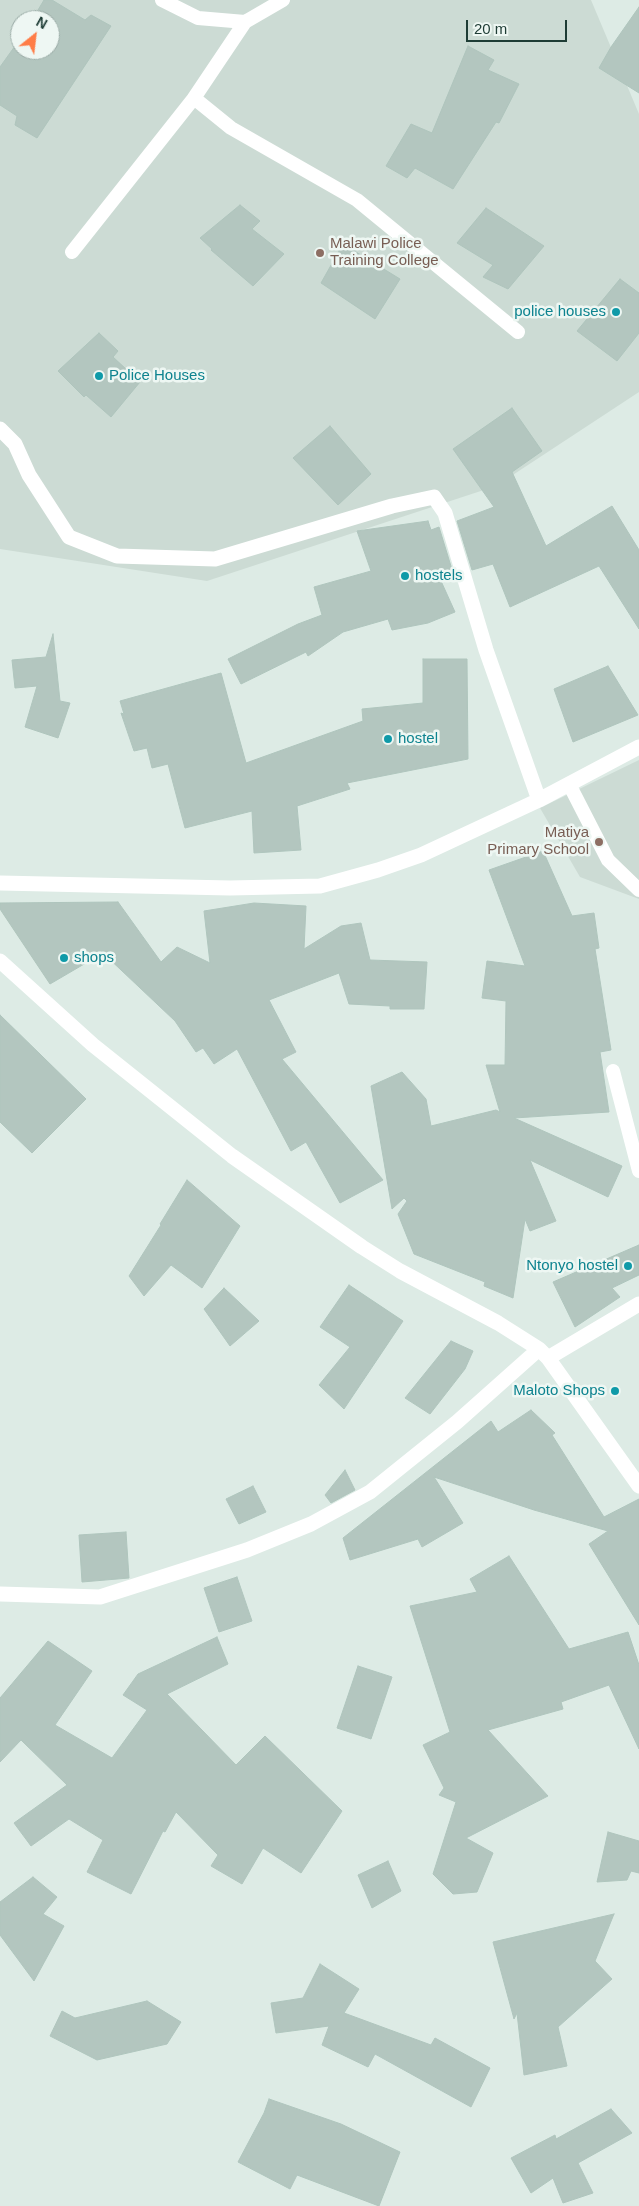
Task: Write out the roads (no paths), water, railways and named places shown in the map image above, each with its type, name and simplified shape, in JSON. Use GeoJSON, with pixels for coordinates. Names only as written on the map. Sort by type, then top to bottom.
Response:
{"type":"FeatureCollection","features":[{"type":"Feature","properties":{"kind":"street"},"geometry":{"type":"LineString","coordinates":[[0,429],[15,444],[28,475],[69,537],[117,556],[215,559],[392,506],[434,497],[445,513],[486,650],[539,800]]}},
{"type":"Feature","properties":{"kind":"street"},"geometry":{"type":"LineString","coordinates":[[0,882],[230,888],[320,886],[378,870],[421,855],[539,800],[639,746]]}},
{"type":"Feature","properties":{"kind":"street"},"geometry":{"type":"LineString","coordinates":[[0,961],[94,1045],[232,1156],[362,1247],[400,1271],[498,1323],[544,1353],[639,1486]]}},
{"type":"Feature","properties":{"kind":"street"},"geometry":{"type":"LineString","coordinates":[[0,1594],[100,1597],[247,1550],[311,1524],[370,1492],[544,1353],[639,1304]]}},
{"type":"Feature","properties":{"kind":"lane"},"geometry":{"type":"LineString","coordinates":[[162,0],[198,18],[245,22]]}},
{"type":"Feature","properties":{"kind":"lane"},"geometry":{"type":"LineString","coordinates":[[72,252],[194,98],[245,22],[283,0]]}},
{"type":"Feature","properties":{"kind":"lane"},"geometry":{"type":"LineString","coordinates":[[194,98],[231,128],[357,200],[518,332]]}},
{"type":"Feature","properties":{"kind":"lane"},"geometry":{"type":"LineString","coordinates":[[569,784],[608,860],[639,890]]}},
{"type":"Feature","properties":{"kind":"lane"},"geometry":{"type":"LineString","coordinates":[[613,1071],[639,1171]]}},
{"type":"Feature","properties":{"kind":"place","name":"Malawi Police Training College"},"geometry":{"type":"Point","coordinates":[320,253]}},
{"type":"Feature","properties":{"kind":"place","name":"police houses"},"geometry":{"type":"Point","coordinates":[616,312]}},
{"type":"Feature","properties":{"kind":"place","name":"Police Houses"},"geometry":{"type":"Point","coordinates":[99,376]}},
{"type":"Feature","properties":{"kind":"place","name":"hostels"},"geometry":{"type":"Point","coordinates":[405,576]}},
{"type":"Feature","properties":{"kind":"place","name":"hostel"},"geometry":{"type":"Point","coordinates":[388,739]}},
{"type":"Feature","properties":{"kind":"place","name":"Matiya Primary School"},"geometry":{"type":"Point","coordinates":[599,842]}},
{"type":"Feature","properties":{"kind":"place","name":"shops"},"geometry":{"type":"Point","coordinates":[64,958]}},
{"type":"Feature","properties":{"kind":"place","name":"Ntonyo hostel"},"geometry":{"type":"Point","coordinates":[628,1266]}},
{"type":"Feature","properties":{"kind":"place","name":"Maloto Shops"},"geometry":{"type":"Point","coordinates":[615,1391]}}]}
